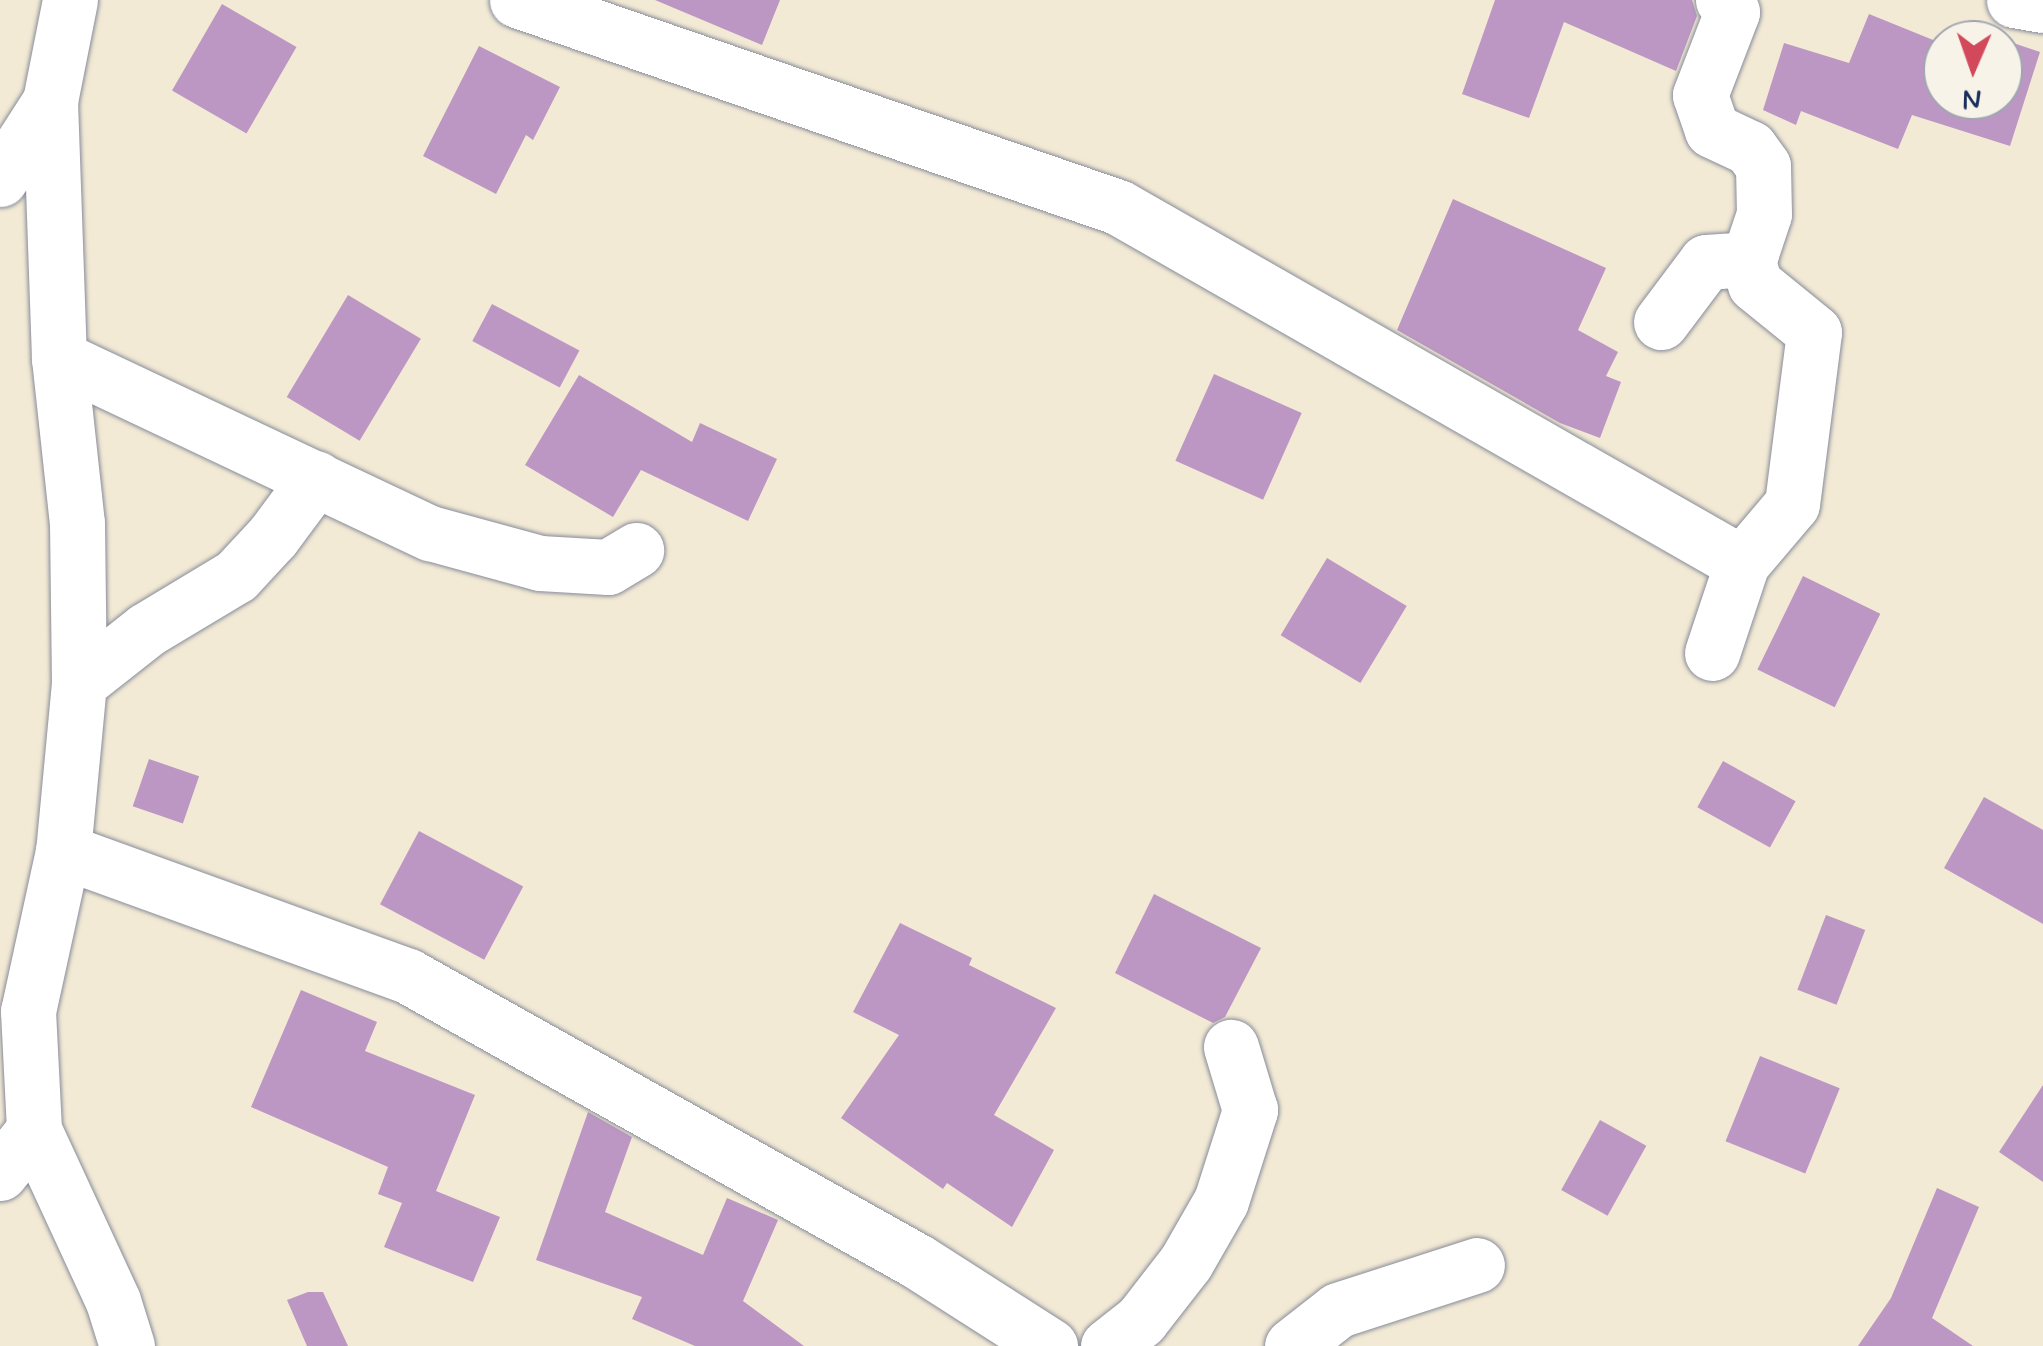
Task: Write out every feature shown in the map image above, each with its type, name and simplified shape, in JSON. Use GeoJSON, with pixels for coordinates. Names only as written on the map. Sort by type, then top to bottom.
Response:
{"type":"FeatureCollection","features":[{"type":"Feature","properties":{"kind":"street"},"geometry":{"type":"LineString","coordinates":[[0,1173],[17,1133],[28,1011],[63,851],[78,684],[77,523],[59,358],[50,102],[70,0]]}},
{"type":"Feature","properties":{"kind":"street"},"geometry":{"type":"LineString","coordinates":[[517,0],[1118,207],[1742,564]]}},
{"type":"Feature","properties":{"kind":"street"},"geometry":{"type":"LineString","coordinates":[[1661,322],[1706,262],[1751,254],[1764,214],[1763,166],[1750,148],[1712,130],[1700,95],[1732,12],[1723,0]]}},
{"type":"Feature","properties":{"kind":"street"},"geometry":{"type":"LineString","coordinates":[[2014,0],[2043,5]]}},
{"type":"Feature","properties":{"kind":"street"},"geometry":{"type":"LineString","coordinates":[[0,179],[50,102]]}},
{"type":"Feature","properties":{"kind":"street"},"geometry":{"type":"LineString","coordinates":[[1712,654],[1742,564],[1792,504],[1814,332],[1755,284],[1746,256]]}},
{"type":"Feature","properties":{"kind":"street"},"geometry":{"type":"LineString","coordinates":[[59,358],[430,532],[540,562],[608,566],[636,550]]}},
{"type":"Feature","properties":{"kind":"street"},"geometry":{"type":"LineString","coordinates":[[78,684],[146,630],[236,576],[274,536],[316,478]]}},
{"type":"Feature","properties":{"kind":"street"},"geometry":{"type":"LineString","coordinates":[[63,851],[408,976],[917,1261],[1050,1346]]}},
{"type":"Feature","properties":{"kind":"street"},"geometry":{"type":"LineString","coordinates":[[1108,1346],[1141,1320],[1186,1262],[1221,1202],[1250,1110],[1231,1047]]}},
{"type":"Feature","properties":{"kind":"street"},"geometry":{"type":"LineString","coordinates":[[17,1133],[113,1301],[127,1346]]}},
{"type":"Feature","properties":{"kind":"street"},"geometry":{"type":"LineString","coordinates":[[1292,1346],[1338,1310],[1476,1265]]}},
{"type":"Feature","properties":{"kind":"building"},"geometry":{"type":"Polygon","coordinates":[[[655,0],[780,0],[762,45],[655,0]]]}},
{"type":"Feature","properties":{"kind":"building"},"geometry":{"type":"Polygon","coordinates":[[[1495,0],[1692,0],[1697,16],[1676,71],[1564,22],[1529,118],[1462,94],[1495,0]]]}},
{"type":"Feature","properties":{"kind":"building"},"geometry":{"type":"Polygon","coordinates":[[[222,4],[296,47],[246,134],[172,91],[222,4]]]}},
{"type":"Feature","properties":{"kind":"building"},"geometry":{"type":"Polygon","coordinates":[[[1869,14],[1923,36],[1923,118],[1912,115],[1898,149],[1801,111],[1796,125],[1763,110],[1784,43],[1849,63],[1869,14]]]}},
{"type":"Feature","properties":{"kind":"building"},"geometry":{"type":"Polygon","coordinates":[[[479,46],[560,87],[533,140],[526,135],[496,194],[423,156],[479,46]]]}},
{"type":"Feature","properties":{"kind":"building"},"geometry":{"type":"Polygon","coordinates":[[[2023,46],[2040,52],[2023,105],[2023,46]]]}},
{"type":"Feature","properties":{"kind":"building"},"geometry":{"type":"Polygon","coordinates":[[[1928,120],[2018,120],[2010,146],[1928,120]]]}},
{"type":"Feature","properties":{"kind":"building"},"geometry":{"type":"Polygon","coordinates":[[[1453,199],[1606,268],[1578,330],[1618,352],[1606,376],[1621,382],[1600,438],[1560,423],[1397,330],[1453,199]]]}},
{"type":"Feature","properties":{"kind":"building"},"geometry":{"type":"Polygon","coordinates":[[[348,295],[421,339],[360,441],[287,397],[348,295]]]}},
{"type":"Feature","properties":{"kind":"building"},"geometry":{"type":"Polygon","coordinates":[[[492,304],[579,350],[560,388],[472,341],[492,304]]]}},
{"type":"Feature","properties":{"kind":"building"},"geometry":{"type":"Polygon","coordinates":[[[1214,374],[1302,413],[1263,500],[1175,461],[1214,374]]]}},
{"type":"Feature","properties":{"kind":"building"},"geometry":{"type":"Polygon","coordinates":[[[579,375],[692,442],[700,423],[777,459],[748,521],[641,470],[613,517],[525,465],[579,375]]]}},
{"type":"Feature","properties":{"kind":"building"},"geometry":{"type":"Polygon","coordinates":[[[1327,558],[1407,606],[1360,683],[1281,635],[1327,558]]]}},
{"type":"Feature","properties":{"kind":"building"},"geometry":{"type":"Polygon","coordinates":[[[1803,576],[1880,614],[1835,707],[1757,669],[1803,576]]]}},
{"type":"Feature","properties":{"kind":"building"},"geometry":{"type":"Polygon","coordinates":[[[149,759],[199,776],[183,824],[133,806],[149,759]]]}},
{"type":"Feature","properties":{"kind":"building"},"geometry":{"type":"Polygon","coordinates":[[[1723,761],[1796,801],[1770,848],[1697,807],[1723,761]]]}},
{"type":"Feature","properties":{"kind":"building"},"geometry":{"type":"Polygon","coordinates":[[[1984,797],[2043,830],[2043,924],[1944,868],[1984,797]]]}},
{"type":"Feature","properties":{"kind":"building"},"geometry":{"type":"Polygon","coordinates":[[[419,831],[523,886],[484,960],[380,904],[419,831]]]}},
{"type":"Feature","properties":{"kind":"building"},"geometry":{"type":"Polygon","coordinates":[[[1154,894],[1261,948],[1225,1017],[1213,1023],[1115,973],[1154,894]]]}},
{"type":"Feature","properties":{"kind":"building"},"geometry":{"type":"Polygon","coordinates":[[[1826,915],[1865,930],[1837,1005],[1797,990],[1826,915]]]}},
{"type":"Feature","properties":{"kind":"building"},"geometry":{"type":"Polygon","coordinates":[[[900,923],[972,958],[969,965],[1056,1008],[994,1115],[1054,1150],[1012,1227],[947,1183],[943,1189],[841,1118],[899,1035],[853,1012],[900,923]]]}},
{"type":"Feature","properties":{"kind":"building"},"geometry":{"type":"Polygon","coordinates":[[[301,990],[377,1022],[365,1051],[475,1095],[436,1191],[500,1217],[473,1282],[384,1247],[402,1203],[378,1194],[388,1167],[251,1107],[301,990]]]}},
{"type":"Feature","properties":{"kind":"building"},"geometry":{"type":"Polygon","coordinates":[[[1760,1056],[1840,1088],[1805,1174],[1726,1141],[1760,1056]]]}},
{"type":"Feature","properties":{"kind":"building"},"geometry":{"type":"Polygon","coordinates":[[[2043,1085],[2043,1182],[1999,1152],[2043,1085]]]}},
{"type":"Feature","properties":{"kind":"building"},"geometry":{"type":"Polygon","coordinates":[[[588,1112],[632,1137],[605,1212],[703,1255],[727,1198],[778,1220],[743,1301],[804,1346],[695,1346],[632,1319],[642,1297],[536,1260],[588,1112]]]}},
{"type":"Feature","properties":{"kind":"building"},"geometry":{"type":"Polygon","coordinates":[[[1600,1120],[1646,1146],[1608,1216],[1561,1190],[1600,1120]]]}},
{"type":"Feature","properties":{"kind":"building"},"geometry":{"type":"Polygon","coordinates":[[[1937,1188],[1979,1207],[1932,1318],[1973,1346],[1858,1346],[1891,1298],[1937,1188]]]}},
{"type":"Feature","properties":{"kind":"building"},"geometry":{"type":"Polygon","coordinates":[[[308,1292],[323,1292],[348,1346],[307,1346],[287,1300],[308,1292]]]}}]}
